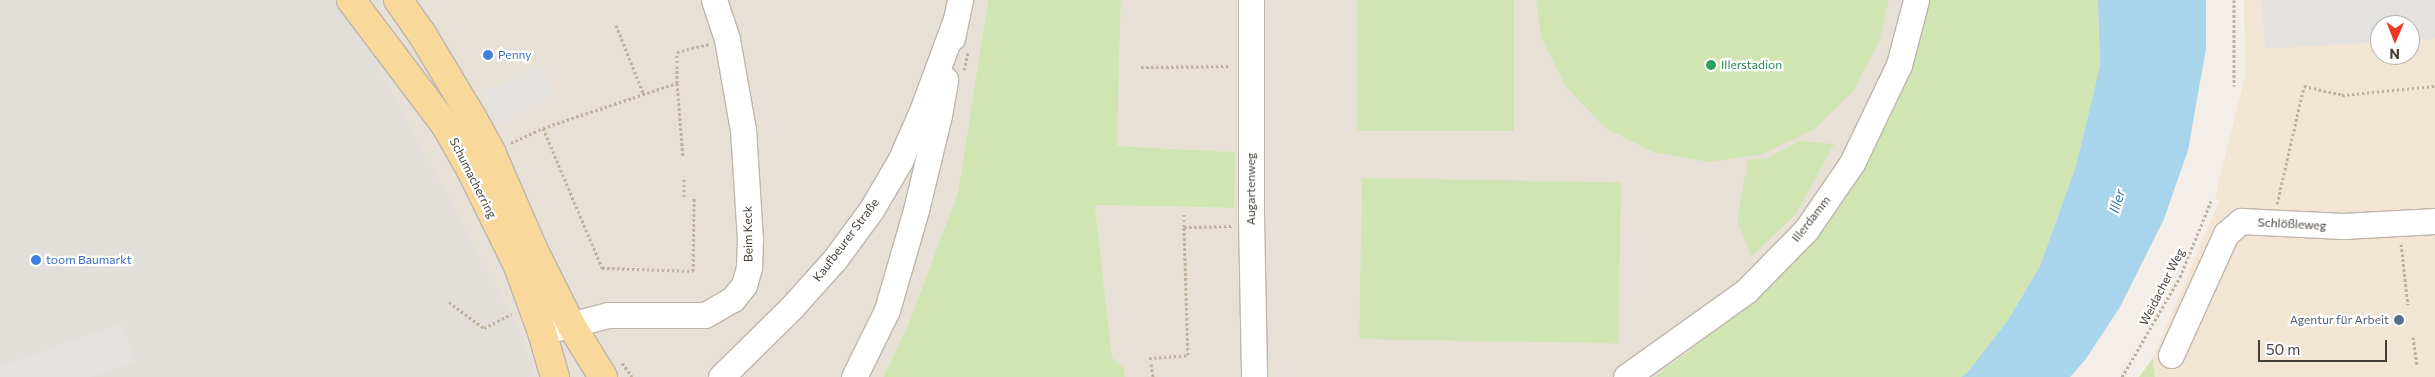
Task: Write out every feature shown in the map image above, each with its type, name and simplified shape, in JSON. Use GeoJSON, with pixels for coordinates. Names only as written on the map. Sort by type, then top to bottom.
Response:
{"type":"FeatureCollection","features":[{"type":"Feature","properties":{"kind":"main road","name":"Schumacherring"},"geometry":{"type":"LineString","coordinates":[[351,0],[446,126],[470,168],[518,266],[542,332],[555,377]]}},
{"type":"Feature","properties":{"kind":"main road","name":"Schumacherring"},"geometry":{"type":"LineString","coordinates":[[398,0],[422,34],[491,152],[534,253],[570,325],[603,377]]}},
{"type":"Feature","properties":{"kind":"street","name":"Beim Keck"},"geometry":{"type":"LineString","coordinates":[[542,332],[608,315],[705,315],[733,299],[744,285],[749,267],[750,240],[742,130],[727,39],[714,0]]}},
{"type":"Feature","properties":{"kind":"street","name":"Augartenweg"},"geometry":{"type":"LineString","coordinates":[[1251,0],[1251,226],[1254,377]]}},
{"type":"Feature","properties":{"kind":"street","name":"Illerdamm"},"geometry":{"type":"LineString","coordinates":[[1626,377],[1746,291],[1806,230],[1852,163],[1900,65],[1916,0]]}},
{"type":"Feature","properties":{"kind":"street","name":"Kaufbeurer Straße"},"geometry":{"type":"LineString","coordinates":[[721,377],[792,307],[835,259],[871,210],[900,161],[922,111],[957,11]]}},
{"type":"Feature","properties":{"kind":"street","name":"Kaufbeurer Straße"},"geometry":{"type":"LineString","coordinates":[[854,377],[887,310],[904,256],[939,115],[957,11]]}},
{"type":"Feature","properties":{"kind":"street","name":"Schlößleweg"},"geometry":{"type":"LineString","coordinates":[[2171,355],[2226,234],[2241,221],[2343,226],[2435,221]]}},
{"type":"Feature","properties":{"kind":"path"},"geometry":{"type":"LineString","coordinates":[[2234,0],[2234,86]]}},
{"type":"Feature","properties":{"kind":"path"},"geometry":{"type":"LineString","coordinates":[[616,25],[644,95]]}},
{"type":"Feature","properties":{"kind":"path"},"geometry":{"type":"LineString","coordinates":[[683,157],[677,83],[677,52],[727,39]]}},
{"type":"Feature","properties":{"kind":"path"},"geometry":{"type":"LineString","coordinates":[[1142,67],[1251,66]]}},
{"type":"Feature","properties":{"kind":"path"},"geometry":{"type":"LineString","coordinates":[[510,143],[543,128],[677,83]]}},
{"type":"Feature","properties":{"kind":"path"},"geometry":{"type":"LineString","coordinates":[[2278,197],[2304,86],[2342,95],[2435,86]]}},
{"type":"Feature","properties":{"kind":"path"},"geometry":{"type":"LineString","coordinates":[[543,128],[602,268],[694,271],[694,198]]}},
{"type":"Feature","properties":{"kind":"path"},"geometry":{"type":"LineString","coordinates":[[684,176],[684,197]]}},
{"type":"Feature","properties":{"kind":"path","name":"Weidacher Weg"},"geometry":{"type":"LineString","coordinates":[[2122,377],[2180,277],[2211,201]]}},
{"type":"Feature","properties":{"kind":"path"},"geometry":{"type":"LineString","coordinates":[[1149,358],[1188,354],[1184,214]]}},
{"type":"Feature","properties":{"kind":"path"},"geometry":{"type":"LineString","coordinates":[[2399,223],[2408,305]]}},
{"type":"Feature","properties":{"kind":"path"},"geometry":{"type":"LineString","coordinates":[[1184,226],[1251,226]]}},
{"type":"Feature","properties":{"kind":"path"},"geometry":{"type":"LineString","coordinates":[[449,302],[484,328],[515,313]]}},
{"type":"Feature","properties":{"kind":"path"},"geometry":{"type":"LineString","coordinates":[[2413,336],[2417,365]]}},
{"type":"Feature","properties":{"kind":"path"},"geometry":{"type":"LineString","coordinates":[[1151,364],[1153,377]]}},
{"type":"Feature","properties":{"kind":"shaded area"},"geometry":{"type":"Polygon","coordinates":[[[0,0],[334,0],[374,57],[521,332],[536,377],[0,377],[0,0]]]}},
{"type":"Feature","properties":{"kind":"shaded area"},"geometry":{"type":"Polygon","coordinates":[[[334,0],[988,0],[958,192],[908,325],[883,377],[536,377],[521,332],[374,57],[334,0]]]}},
{"type":"Feature","properties":{"kind":"shaded area"},"geometry":{"type":"Polygon","coordinates":[[[1121,0],[2098,0],[1961,377],[1125,377],[1124,368],[1112,357],[1095,205],[1233,208],[1234,152],[1117,146],[1121,0]]]}},
{"type":"Feature","properties":{"kind":"shaded area"},"geometry":{"type":"Polygon","coordinates":[[[2244,0],[2435,0],[2435,377],[2155,377],[2153,358],[2219,201],[2215,198],[2245,76],[2244,0]]]}},
{"type":"Feature","properties":{"kind":"shaded area"},"geometry":{"type":"Polygon","coordinates":[[[2262,0],[2435,0],[2435,39],[2420,40],[2420,15],[2370,15],[2370,43],[2265,49],[2262,0]]]}},
{"type":"Feature","properties":{"kind":"shaded area"},"geometry":{"type":"Polygon","coordinates":[[[537,64],[554,95],[498,126],[481,95],[537,64]]]}},
{"type":"Feature","properties":{"kind":"shaded area"},"geometry":{"type":"Polygon","coordinates":[[[121,324],[135,362],[91,377],[0,377],[0,366],[121,324]]]}},
{"type":"Feature","properties":{"kind":"green space"},"geometry":{"type":"Polygon","coordinates":[[[988,0],[1121,0],[1117,146],[1235,152],[1234,208],[1095,205],[1112,357],[1124,368],[1125,377],[883,377],[908,325],[958,192],[988,0]]]}},
{"type":"Feature","properties":{"kind":"green space"},"geometry":{"type":"Polygon","coordinates":[[[1357,0],[1514,0],[1514,131],[1357,131],[1357,0]]]}},
{"type":"Feature","properties":{"kind":"green space","name":"Illerstadion"},"geometry":{"type":"Polygon","coordinates":[[[1536,0],[1889,0],[1879,42],[1853,91],[1813,130],[1763,154],[1708,162],[1653,152],[1604,127],[1566,87],[1541,37],[1536,0]]]}},
{"type":"Feature","properties":{"kind":"green space"},"geometry":{"type":"Polygon","coordinates":[[[1922,0],[2098,0],[2100,66],[2076,166],[2040,266],[2008,320],[1967,373],[1961,377],[1655,377],[1759,297],[1826,221],[1860,175],[1910,63],[1922,0]]]}},
{"type":"Feature","properties":{"kind":"green space"},"geometry":{"type":"Polygon","coordinates":[[[1799,141],[1834,144],[1796,214],[1751,257],[1737,220],[1748,160],[1768,158],[1799,141]]]}},
{"type":"Feature","properties":{"kind":"green space"},"geometry":{"type":"Polygon","coordinates":[[[1362,178],[1621,183],[1618,343],[1359,339],[1362,178]]]}},
{"type":"Feature","properties":{"kind":"green space"},"geometry":{"type":"Polygon","coordinates":[[[2153,358],[2155,377],[2139,377],[2153,358]]]}},
{"type":"Feature","properties":{"kind":"water","name":"Iller"},"geometry":{"type":"Polygon","coordinates":[[[2098,0],[2206,0],[2206,49],[2188,150],[2164,219],[2120,307],[2085,360],[2070,377],[1961,377],[1967,373],[2008,320],[2040,266],[2076,166],[2100,66],[2098,0]]]}},
{"type":"Feature","properties":{"kind":"place","name":"Penny"},"geometry":{"type":"Point","coordinates":[488,55]}},
{"type":"Feature","properties":{"kind":"place","name":"Illerstadion"},"geometry":{"type":"Point","coordinates":[1711,65]}},
{"type":"Feature","properties":{"kind":"place","name":"toom Baumarkt"},"geometry":{"type":"Point","coordinates":[36,260]}},
{"type":"Feature","properties":{"kind":"place","name":"Agentur für Arbeit"},"geometry":{"type":"Point","coordinates":[2399,320]}}]}
